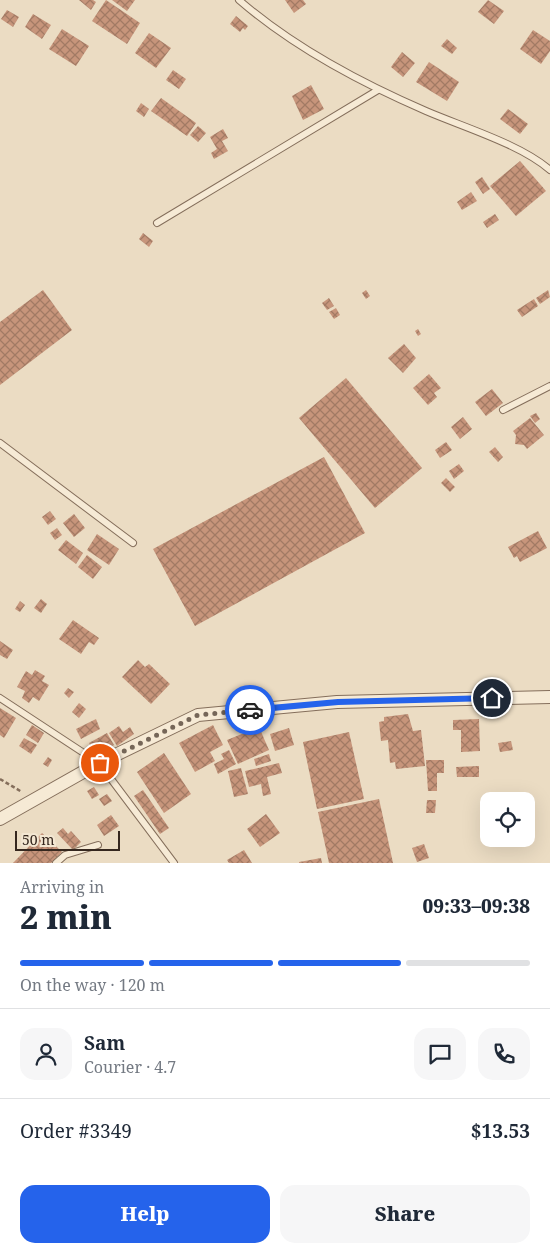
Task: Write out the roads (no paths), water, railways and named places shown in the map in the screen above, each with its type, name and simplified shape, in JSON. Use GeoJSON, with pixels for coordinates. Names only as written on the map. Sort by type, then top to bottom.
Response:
{"type":"FeatureCollection","features":[{"type":"Feature","properties":{"kind":"street"},"geometry":{"type":"LineString","coordinates":[[0,819],[100,763],[198,715],[338,702],[550,697]]}},
{"type":"Feature","properties":{"kind":"lane"},"geometry":{"type":"LineString","coordinates":[[239,0],[266,23],[378,90],[509,146],[540,162],[550,170]]}},
{"type":"Feature","properties":{"kind":"lane"},"geometry":{"type":"LineString","coordinates":[[157,223],[378,90]]}},
{"type":"Feature","properties":{"kind":"lane"},"geometry":{"type":"LineString","coordinates":[[503,410],[550,386]]}},
{"type":"Feature","properties":{"kind":"lane"},"geometry":{"type":"LineString","coordinates":[[0,443],[133,543]]}},
{"type":"Feature","properties":{"kind":"lane"},"geometry":{"type":"LineString","coordinates":[[0,698],[100,763],[174,863]]}},
{"type":"Feature","properties":{"kind":"lane"},"geometry":{"type":"LineString","coordinates":[[56,863],[65,855],[98,845]]}}]}
